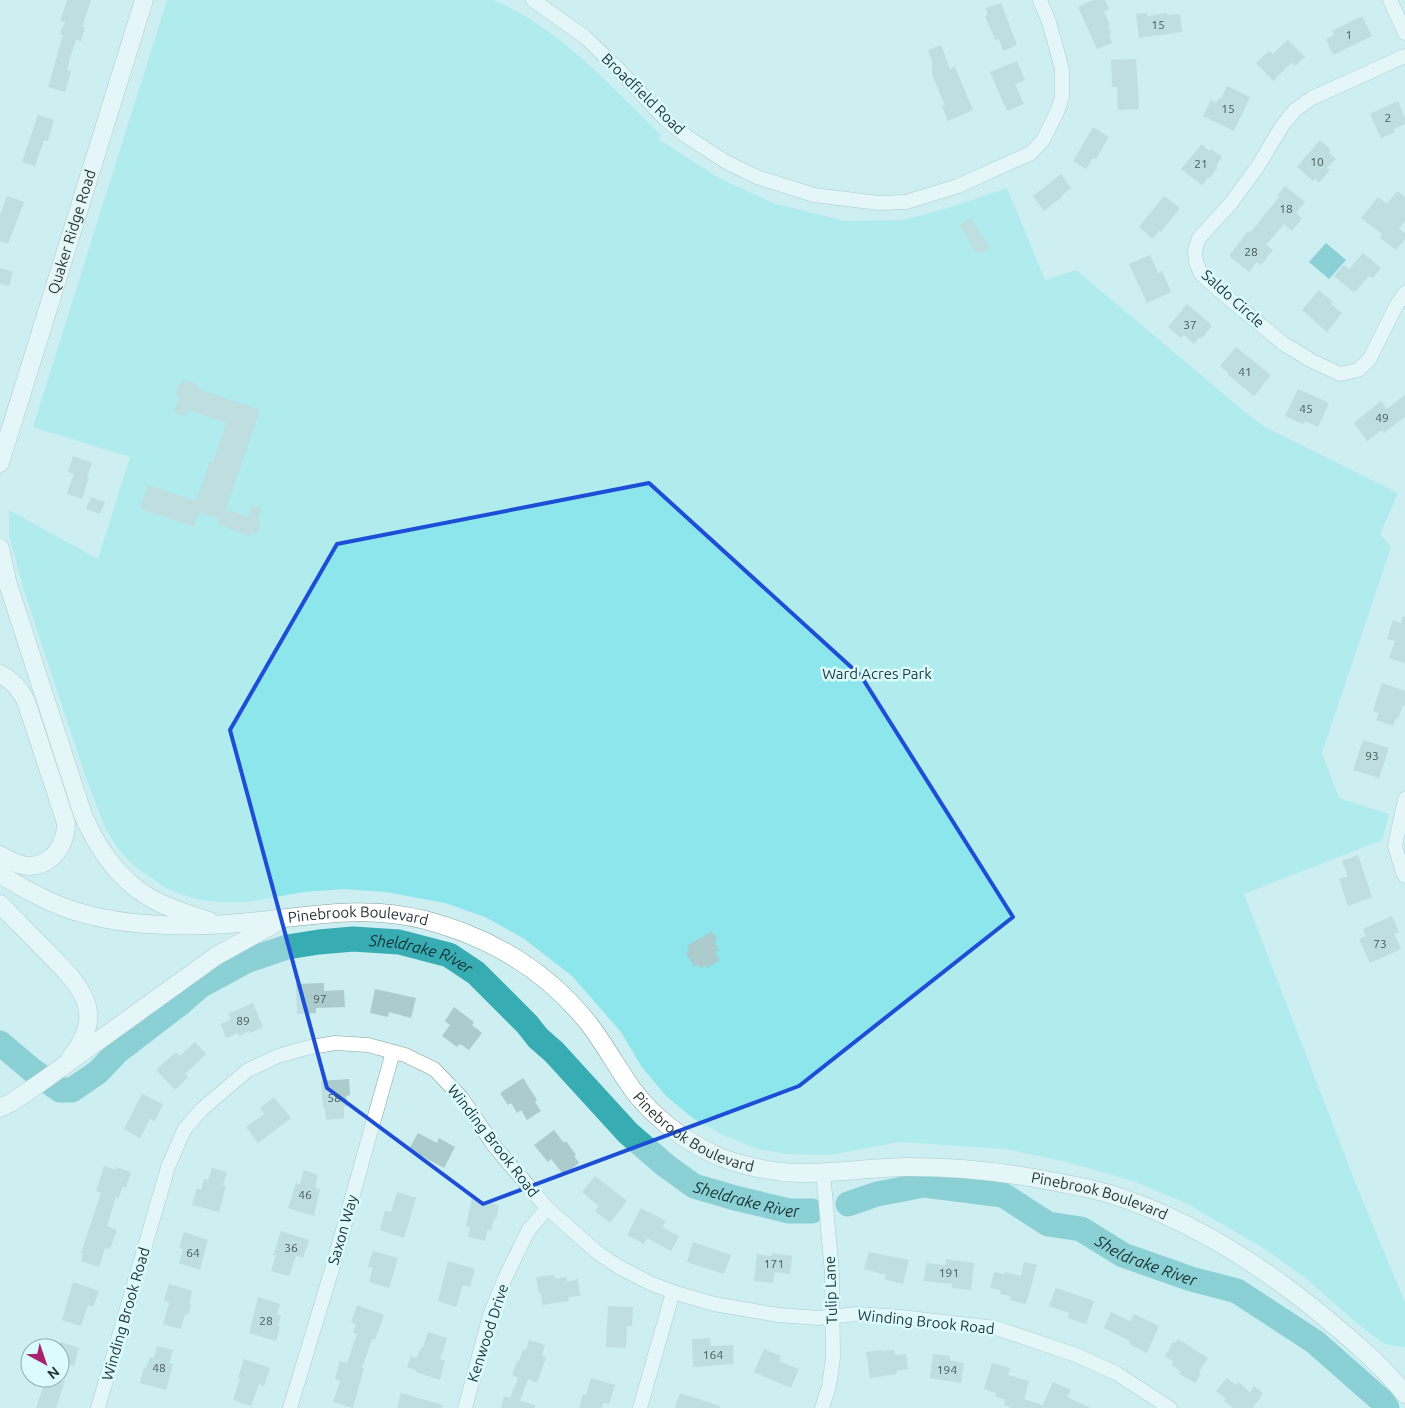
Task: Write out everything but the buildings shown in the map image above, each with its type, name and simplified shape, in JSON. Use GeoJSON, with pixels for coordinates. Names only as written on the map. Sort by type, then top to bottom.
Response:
{"type":"FeatureCollection","features":[{"type":"Feature","properties":{"kind":"street","name":"Quaker Ridge Road"},"geometry":{"type":"LineString","coordinates":[[0,463],[144,0]]}},
{"type":"Feature","properties":{"kind":"street","name":"Broadfield Road"},"geometry":{"type":"LineString","coordinates":[[533,0],[585,37],[665,119],[686,136],[726,162],[756,177],[814,195],[879,204],[906,202],[958,186],[1031,153],[1043,140],[1062,97],[1062,68],[1050,22],[1040,0]]}},
{"type":"Feature","properties":{"kind":"street"},"geometry":{"type":"LineString","coordinates":[[1390,0],[1405,33]]}},
{"type":"Feature","properties":{"kind":"street","name":"Saldo Circle"},"geometry":{"type":"LineString","coordinates":[[1405,56],[1321,94],[1295,110],[1282,126],[1258,166],[1231,203],[1199,238],[1195,250],[1196,262],[1201,274],[1222,292],[1284,344],[1312,361],[1340,374],[1358,370],[1369,360],[1396,306],[1405,293]]}},
{"type":"Feature","properties":{"kind":"street"},"geometry":{"type":"LineString","coordinates":[[0,548],[7,581],[82,815],[99,847],[120,874],[148,896],[163,904],[217,924]]}},
{"type":"Feature","properties":{"kind":"street"},"geometry":{"type":"LineString","coordinates":[[0,593],[8,597],[15,605]]}},
{"type":"Feature","properties":{"kind":"street"},"geometry":{"type":"LineString","coordinates":[[0,674],[15,684],[26,701],[66,823],[64,840],[60,848],[47,860],[38,865],[28,866],[0,855]]}},
{"type":"Feature","properties":{"kind":"street"},"geometry":{"type":"LineString","coordinates":[[1405,799],[1395,846],[1405,876]]}},
{"type":"Feature","properties":{"kind":"street","name":"Pinebrook Boulevard"},"geometry":{"type":"LineString","coordinates":[[0,874],[64,907],[84,914],[112,920],[147,924],[186,925],[244,923],[338,912],[383,912],[402,914],[476,936],[530,968],[560,992],[599,1038],[636,1093],[650,1109],[699,1146],[730,1161],[799,1173],[906,1167],[986,1170],[1033,1177],[1112,1195],[1139,1205],[1206,1236],[1238,1254],[1274,1278],[1331,1322],[1358,1346],[1405,1394]]}},
{"type":"Feature","properties":{"kind":"street"},"geometry":{"type":"LineString","coordinates":[[0,904],[73,978],[85,999],[88,1018],[84,1037],[64,1065]]}},
{"type":"Feature","properties":{"kind":"street"},"geometry":{"type":"LineString","coordinates":[[0,1108],[12,1102],[103,1039],[216,956],[286,918]]}},
{"type":"Feature","properties":{"kind":"street","name":"Winding Brook Road"},"geometry":{"type":"LineString","coordinates":[[98,1408],[168,1168],[184,1130],[202,1110],[248,1070],[278,1056],[306,1048],[335,1043],[368,1045],[405,1055],[434,1069],[461,1097],[495,1147],[547,1208],[598,1253],[619,1267],[650,1283],[672,1292],[714,1304],[778,1315],[818,1318],[857,1314],[996,1328],[1076,1355],[1116,1373],[1170,1408]]}},
{"type":"Feature","properties":{"kind":"street","name":"Saxon Way"},"geometry":{"type":"LineString","coordinates":[[290,1408],[332,1269],[393,1052]]}},
{"type":"Feature","properties":{"kind":"street","name":"Tulip Lane"},"geometry":{"type":"LineString","coordinates":[[822,1408],[829,1386],[833,1358],[832,1274],[823,1172]]}},
{"type":"Feature","properties":{"kind":"street","name":"Kenwood Drive"},"geometry":{"type":"LineString","coordinates":[[465,1408],[490,1315],[505,1278],[528,1231],[547,1208]]}},
{"type":"Feature","properties":{"kind":"street"},"geometry":{"type":"LineString","coordinates":[[640,1408],[672,1292]]}},
{"type":"Feature","properties":{"kind":"highlighted area"},"geometry":{"type":"Polygon","coordinates":[[[649,483],[861,676],[1013,917],[799,1086],[483,1204],[327,1088],[230,730],[337,544],[649,483]]]}},
{"type":"Feature","properties":{"kind":"green space","name":"Ward Acres Park"},"geometry":{"type":"Polygon","coordinates":[[[167,0],[493,0],[539,25],[583,59],[661,135],[658,139],[719,178],[773,203],[845,221],[904,220],[951,207],[1007,188],[1045,280],[1076,270],[1265,427],[1398,493],[1380,534],[1391,547],[1322,753],[1339,798],[1389,814],[1382,840],[1244,894],[1357,1187],[1405,1302],[1405,1347],[1383,1343],[1353,1320],[1307,1279],[1265,1249],[1186,1203],[1136,1182],[1067,1162],[1006,1149],[899,1142],[830,1155],[787,1154],[757,1149],[723,1135],[694,1119],[666,1096],[641,1066],[621,1032],[572,976],[523,938],[485,917],[445,903],[386,892],[344,889],[303,892],[249,902],[200,900],[163,886],[134,866],[119,850],[106,830],[86,778],[24,591],[9,535],[9,510],[98,559],[130,457],[33,427],[167,0]]]}},
{"type":"Feature","properties":{"kind":"shaded area"},"geometry":{"type":"Polygon","coordinates":[[[1326,243],[1346,260],[1329,279],[1309,262],[1326,243]]]}},
{"type":"Feature","properties":{"kind":"waterway","name":"Sheldrake River"},"geometry":{"type":"LineString","coordinates":[[0,1043],[32,1070],[60,1090],[72,1090],[98,1072],[118,1051],[200,986],[246,961],[287,947],[319,942],[353,939],[399,942],[449,955],[476,973],[527,1024],[538,1038],[554,1052],[628,1133],[665,1165],[694,1186],[789,1211],[812,1211]]}},
{"type":"Feature","properties":{"kind":"waterway","name":"Sheldrake River"},"geometry":{"type":"LineString","coordinates":[[848,1204],[877,1194],[924,1185],[1003,1195],[1048,1224],[1081,1229],[1123,1255],[1191,1279],[1237,1291],[1315,1342],[1382,1401],[1387,1408]]}}]}
